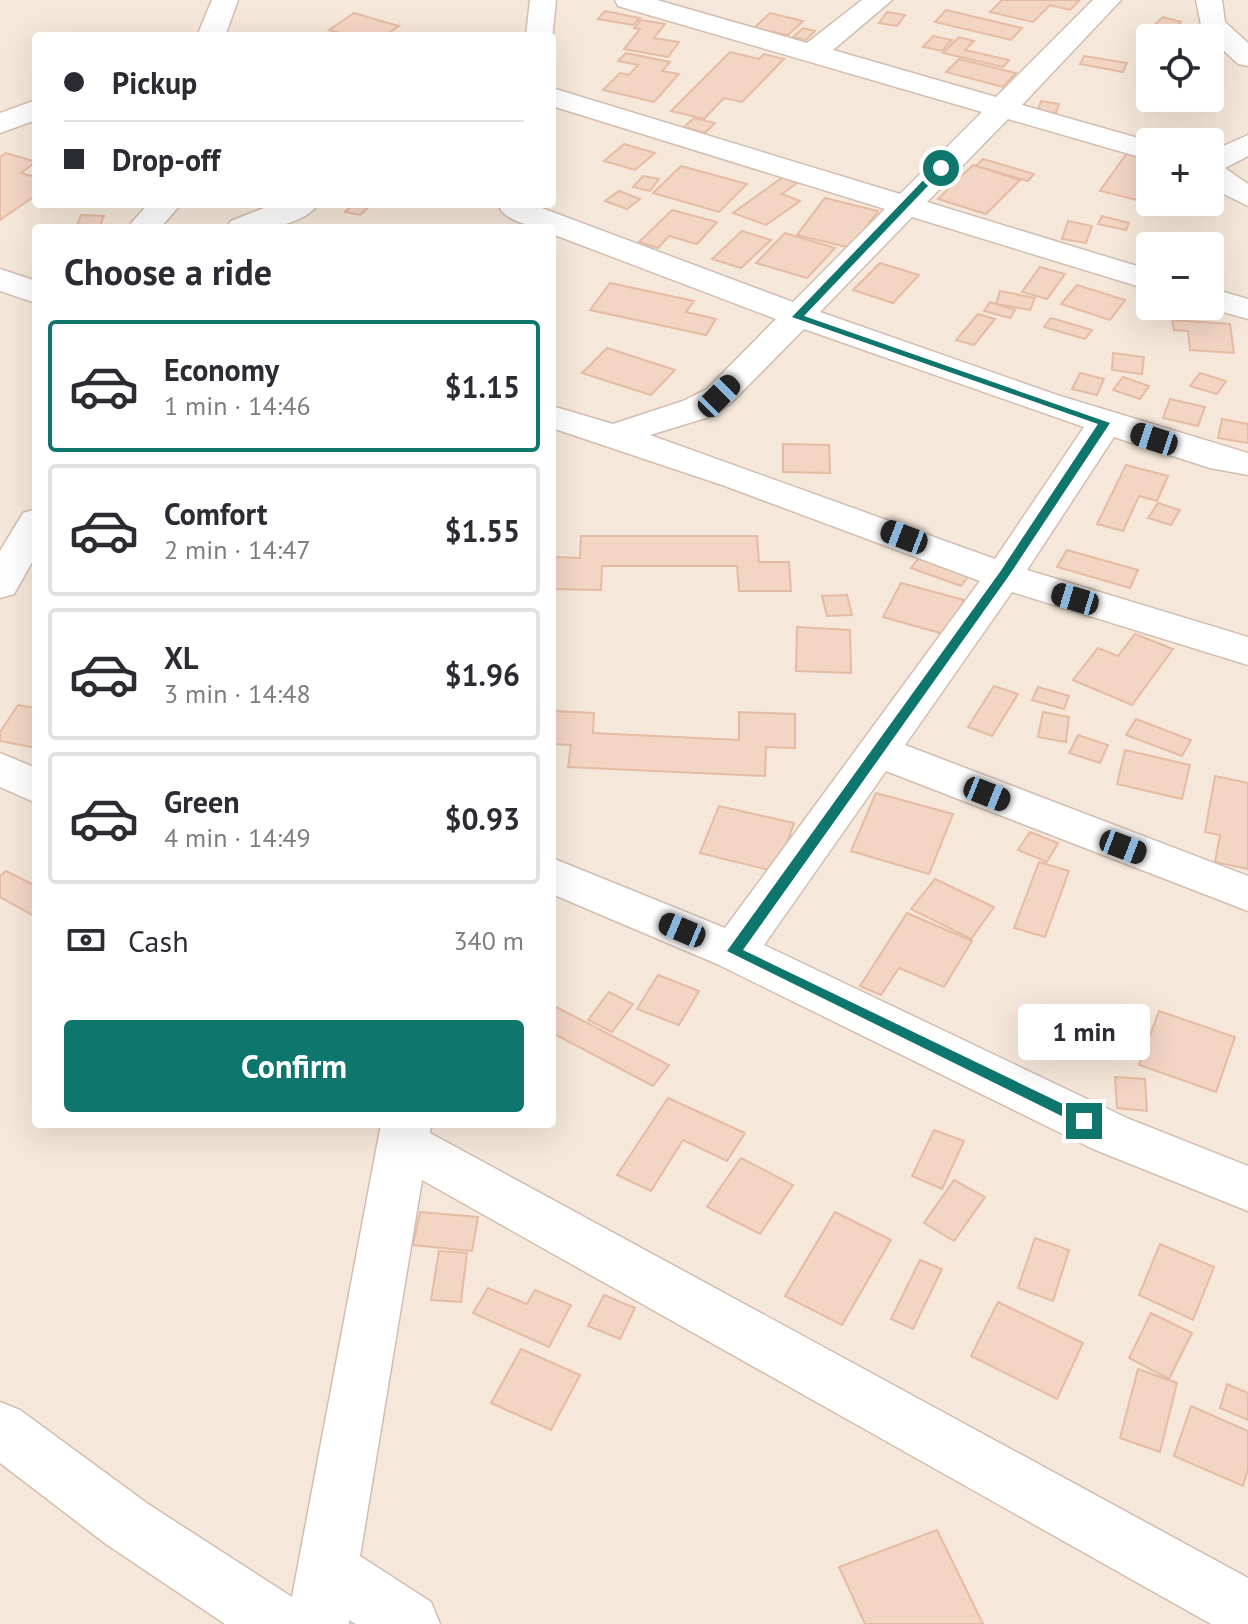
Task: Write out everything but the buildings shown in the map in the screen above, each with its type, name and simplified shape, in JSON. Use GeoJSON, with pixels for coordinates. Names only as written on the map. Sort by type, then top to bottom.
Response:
{"type":"FeatureCollection","features":[{"type":"Feature","properties":{"kind":"street"},"geometry":{"type":"LineString","coordinates":[[213,32],[225,0]]}},
{"type":"Feature","properties":{"kind":"street"},"geometry":{"type":"LineString","coordinates":[[540,32],[543,0]]}},
{"type":"Feature","properties":{"kind":"street"},"geometry":{"type":"LineString","coordinates":[[811,54],[879,0]]}},
{"type":"Feature","properties":{"kind":"street"},"geometry":{"type":"LineString","coordinates":[[614,435],[696,409],[719,396],[1108,0]]}},
{"type":"Feature","properties":{"kind":"street"},"geometry":{"type":"LineString","coordinates":[[1209,0],[1212,24],[1248,58]]}},
{"type":"Feature","properties":{"kind":"street"},"geometry":{"type":"LineString","coordinates":[[632,1],[998,110],[1136,147]]}},
{"type":"Feature","properties":{"kind":"street"},"geometry":{"type":"LineString","coordinates":[[556,98],[902,207],[1136,276]]}},
{"type":"Feature","properties":{"kind":"street"},"geometry":{"type":"LineString","coordinates":[[0,124],[32,111]]}},
{"type":"Feature","properties":{"kind":"street"},"geometry":{"type":"LineString","coordinates":[[1224,157],[1248,144]]}},
{"type":"Feature","properties":{"kind":"street"},"geometry":{"type":"LineString","coordinates":[[1224,183],[1248,197]]}},
{"type":"Feature","properties":{"kind":"street"},"geometry":{"type":"LineString","coordinates":[[147,224],[161,208]]}},
{"type":"Feature","properties":{"kind":"street"},"geometry":{"type":"LineString","coordinates":[[252,224],[292,208]]}},
{"type":"Feature","properties":{"kind":"street"},"geometry":{"type":"LineString","coordinates":[[515,214],[542,224]]}},
{"type":"Feature","properties":{"kind":"street"},"geometry":{"type":"LineString","coordinates":[[556,229],[797,317],[1105,423],[1223,460],[1248,464]]}},
{"type":"Feature","properties":{"kind":"street"},"geometry":{"type":"LineString","coordinates":[[0,279],[32,291]]}},
{"type":"Feature","properties":{"kind":"street"},"geometry":{"type":"LineString","coordinates":[[1224,302],[1248,309]]}},
{"type":"Feature","properties":{"kind":"street"},"geometry":{"type":"LineString","coordinates":[[556,418],[614,435],[1004,575],[1248,651]]}},
{"type":"Feature","properties":{"kind":"street"},"geometry":{"type":"LineString","coordinates":[[734,951],[1004,575],[1105,423]]}},
{"type":"Feature","properties":{"kind":"street"},"geometry":{"type":"LineString","coordinates":[[0,585],[32,529]]}},
{"type":"Feature","properties":{"kind":"street"},"geometry":{"type":"LineString","coordinates":[[878,751],[1248,894]]}},
{"type":"Feature","properties":{"kind":"street"},"geometry":{"type":"LineString","coordinates":[[0,768],[32,785]]}},
{"type":"Feature","properties":{"kind":"street"},"geometry":{"type":"LineString","coordinates":[[556,877],[734,951],[1111,1134],[1248,1189]]}},
{"type":"Feature","properties":{"kind":"street"},"geometry":{"type":"LineString","coordinates":[[409,1624],[323,1597],[405,1134],[1248,1611]]}},
{"type":"Feature","properties":{"kind":"street"},"geometry":{"type":"LineString","coordinates":[[0,1429],[127,1524],[279,1624]]}},
{"type":"Feature","properties":{"kind":"shaded area"},"geometry":{"type":"Polygon","coordinates":[[[0,0],[1248,0],[1248,1624],[0,1624],[0,0]]]}},
{"type":"Feature","properties":{"kind":"route"},"geometry":{"type":"LineString","coordinates":[[941,168],[797,317],[1105,423],[1004,575],[734,951],[1084,1121]]}}]}
